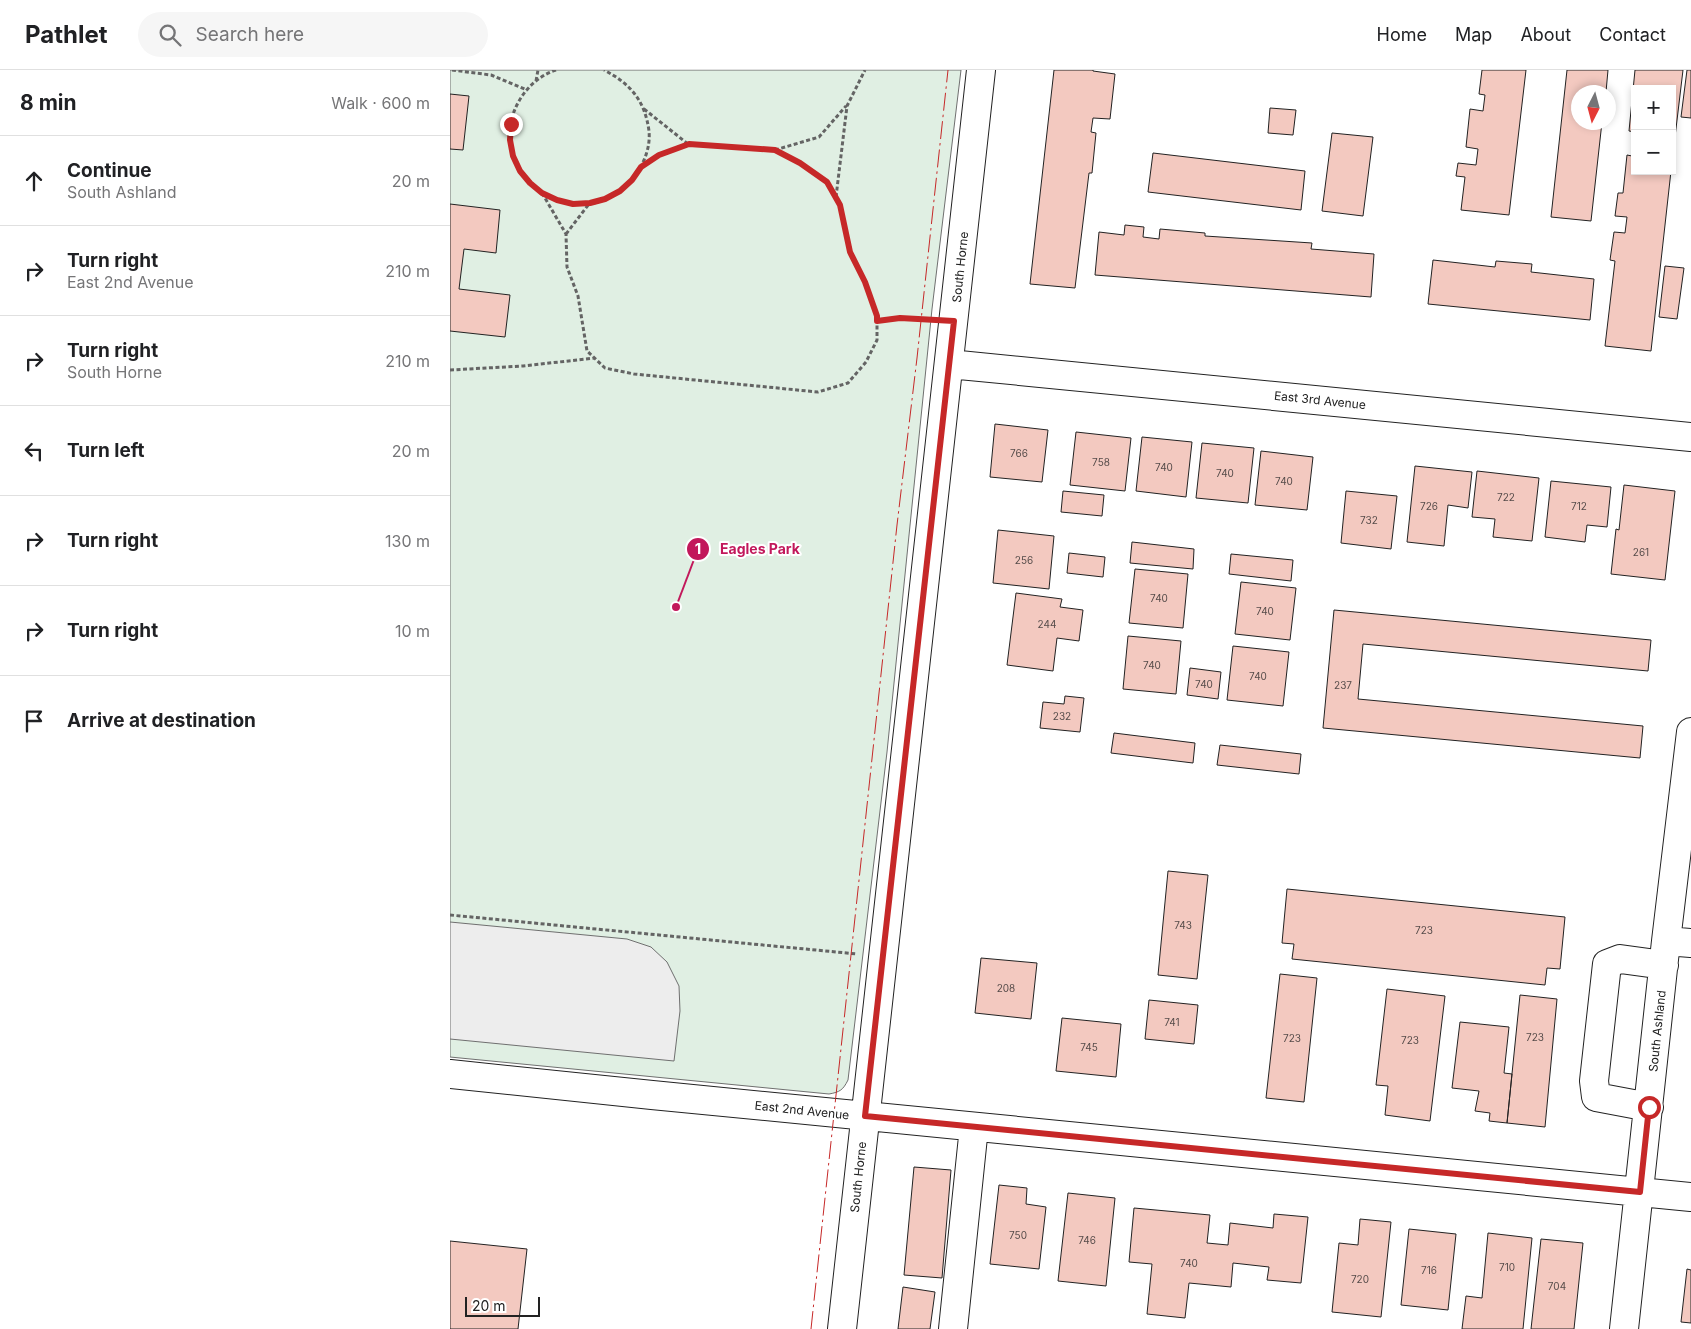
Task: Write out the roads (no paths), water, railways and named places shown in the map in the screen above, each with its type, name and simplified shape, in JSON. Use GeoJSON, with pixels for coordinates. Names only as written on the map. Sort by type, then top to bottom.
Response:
{"type":"FeatureCollection","features":[{"type":"Feature","properties":{"kind":"street","name":"South Horne"},"geometry":{"type":"LineString","coordinates":[[842,1329],[981,70]]}},
{"type":"Feature","properties":{"kind":"street","name":"East 3rd Avenue"},"geometry":{"type":"LineString","coordinates":[[949,364],[1691,437]]}},
{"type":"Feature","properties":{"kind":"street","name":"South Ashland"},"geometry":{"type":"LineString","coordinates":[[1624,1329],[1649,1107],[1674,950],[1691,732]]}},
{"type":"Feature","properties":{"kind":"street"},"geometry":{"type":"LineString","coordinates":[[1649,1107],[1596,1097],[1594,1081],[1607,964],[1620,959],[1674,950]]}},
{"type":"Feature","properties":{"kind":"street","name":"East 2nd Avenue"},"geometry":{"type":"LineString","coordinates":[[450,1074],[1691,1197]]}},
{"type":"Feature","properties":{"kind":"street"},"geometry":{"type":"LineString","coordinates":[[953,1329],[974,1127]]}},
{"type":"Feature","properties":{"kind":"place","name":"Eagles Park"},"geometry":{"type":"Point","coordinates":[676,607]}}]}
